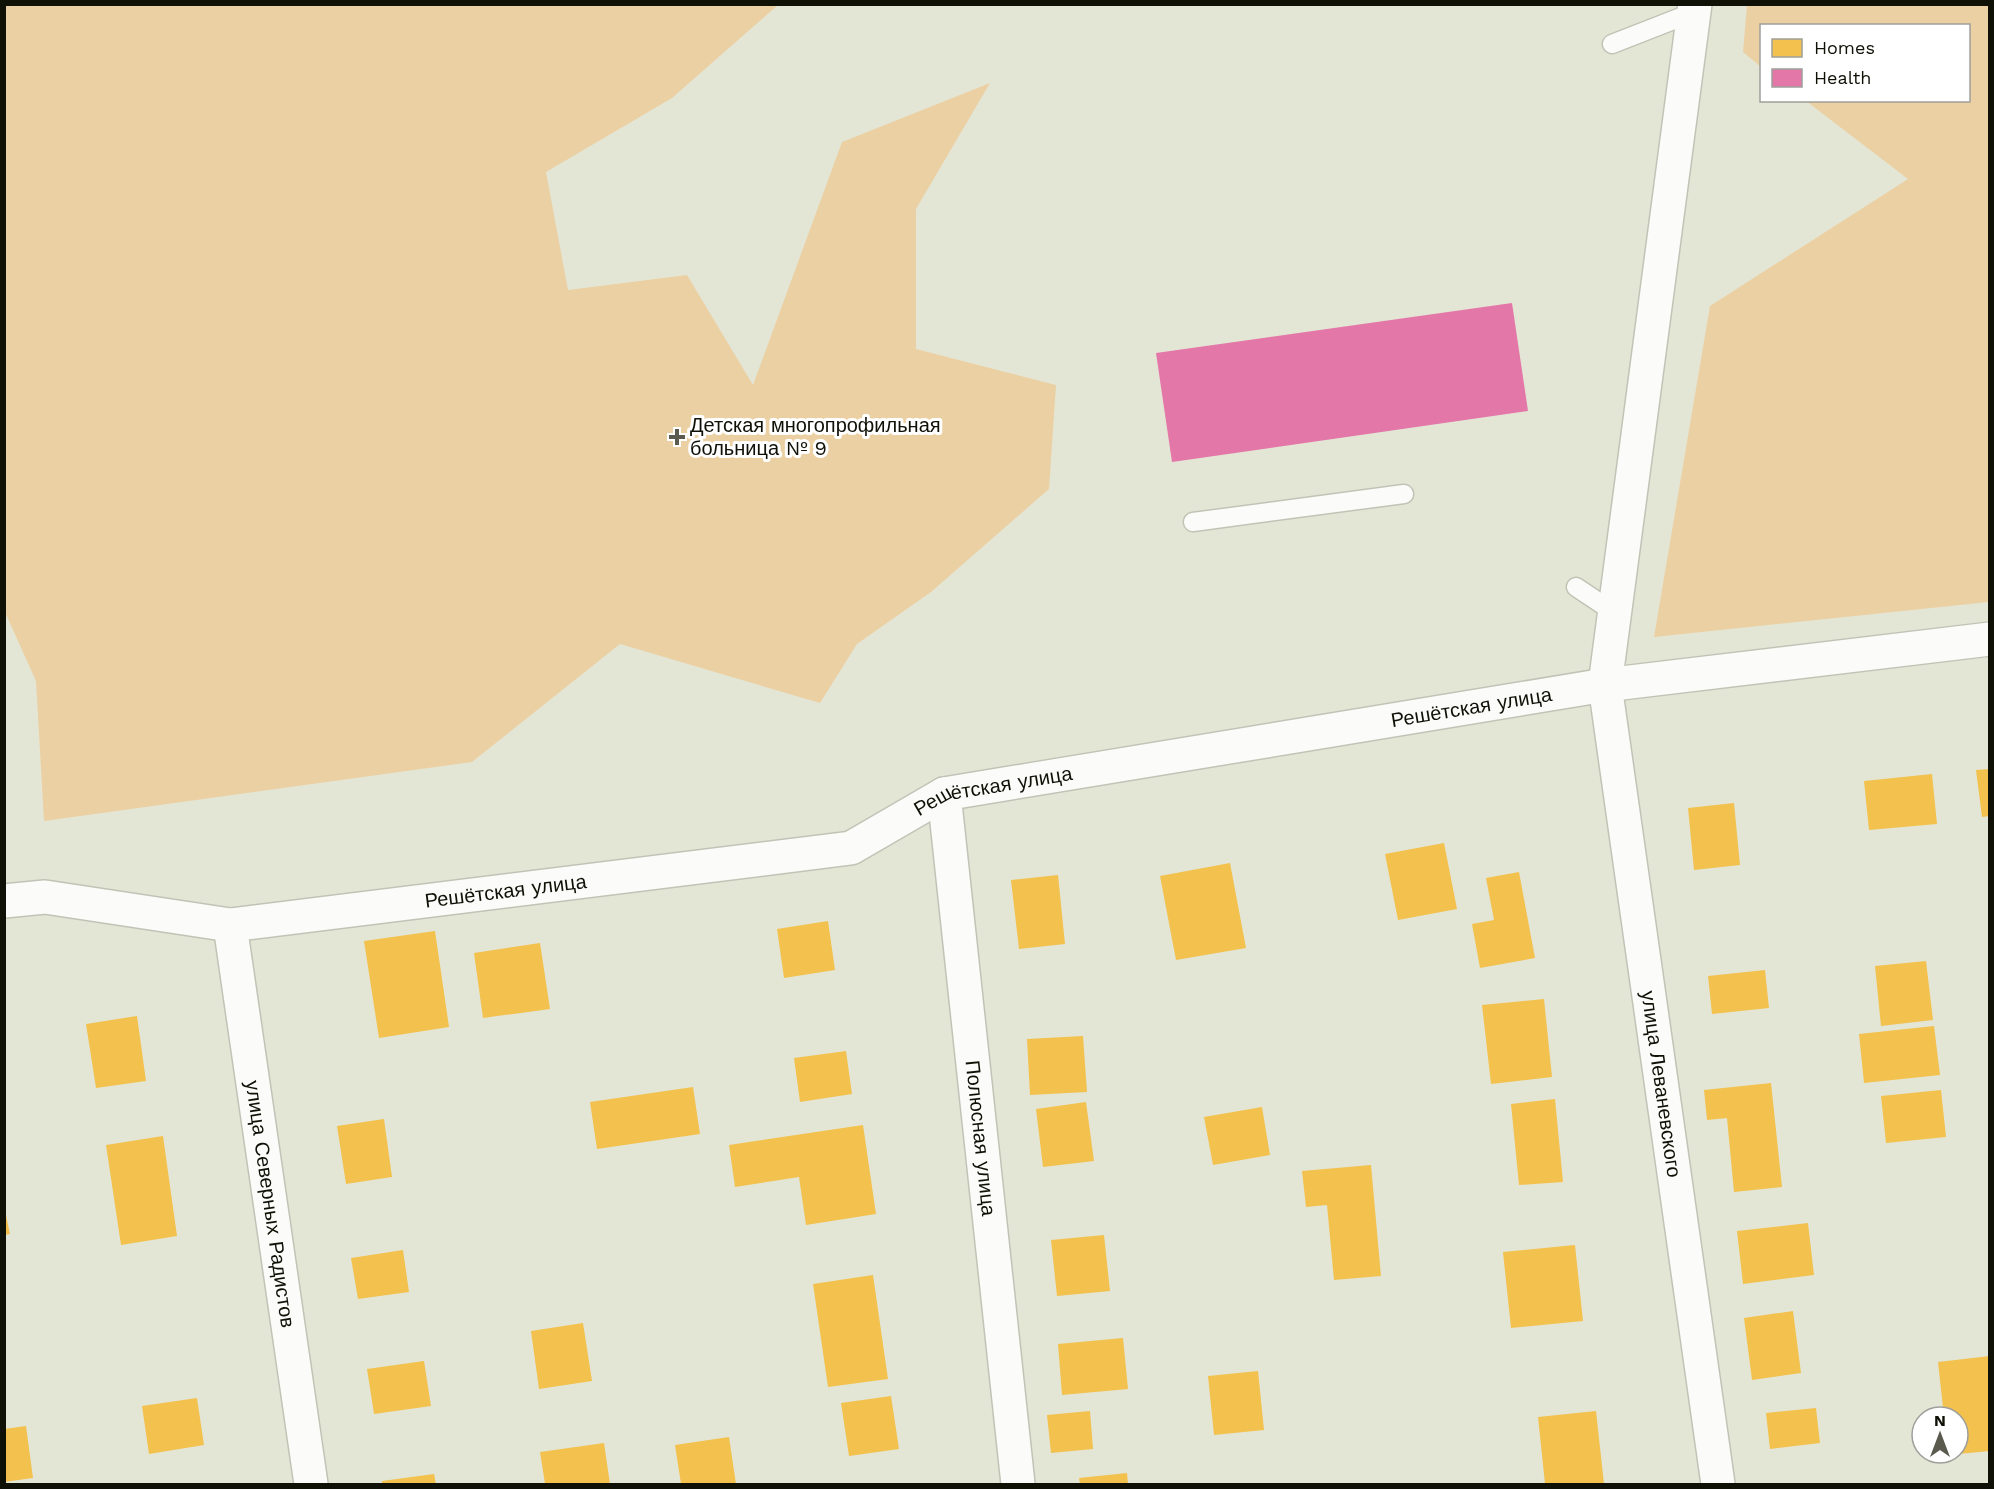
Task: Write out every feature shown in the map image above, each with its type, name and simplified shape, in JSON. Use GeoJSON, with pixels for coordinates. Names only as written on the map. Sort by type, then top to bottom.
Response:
{"type":"FeatureCollection","features":[{"type":"Feature","properties":{"kind":"street","name":"улица Леваневского"},"geometry":{"type":"LineString","coordinates":[[1692,7],[1605,685],[1718,1485]]}},
{"type":"Feature","properties":{"kind":"street","name":"Решётская улица"},"geometry":{"type":"LineString","coordinates":[[4,901],[45,897],[230,925],[851,848],[944,794],[1605,685],[1989,639]]}},
{"type":"Feature","properties":{"kind":"street","name":"Полюсная улица"},"geometry":{"type":"LineString","coordinates":[[944,794],[1018,1485]]}},
{"type":"Feature","properties":{"kind":"street","name":"улица Северных Радистов"},"geometry":{"type":"LineString","coordinates":[[230,925],[311,1485]]}},
{"type":"Feature","properties":{"kind":"lane"},"geometry":{"type":"LineString","coordinates":[[1612,44],[1692,7]]}},
{"type":"Feature","properties":{"kind":"lane"},"geometry":{"type":"LineString","coordinates":[[1193,522],[1404,494]]}},
{"type":"Feature","properties":{"kind":"lane"},"geometry":{"type":"LineString","coordinates":[[1576,587],[1615,613]]}},
{"type":"Feature","properties":{"kind":"shaded area"},"geometry":{"type":"Polygon","coordinates":[[[4,5],[778,5],[672,98],[546,172],[568,290],[687,275],[753,385],[842,142],[990,83],[916,209],[916,349],[1056,385],[1049,489],[931,592],[857,644],[820,703],[620,644],[472,762],[44,821],[36,681],[4,610],[4,5]]]}},
{"type":"Feature","properties":{"kind":"shaded area"},"geometry":{"type":"Polygon","coordinates":[[[1747,5],[1989,5],[1989,602],[1654,637],[1710,306],[1908,179],[1807,102],[1970,102],[1970,24],[1760,24],[1760,66],[1743,52],[1747,5]]]}},
{"type":"Feature","properties":{"kind":"building: Homes"},"geometry":{"type":"Polygon","coordinates":[[[1990,769],[1990,816],[1982,817],[1976,770],[1990,769]]]}},
{"type":"Feature","properties":{"kind":"building: Homes"},"geometry":{"type":"Polygon","coordinates":[[[1932,774],[1937,824],[1869,830],[1864,781],[1932,774]]]}},
{"type":"Feature","properties":{"kind":"building: Homes"},"geometry":{"type":"Polygon","coordinates":[[[1734,803],[1740,865],[1694,870],[1688,808],[1734,803]]]}},
{"type":"Feature","properties":{"kind":"building: Homes"},"geometry":{"type":"Polygon","coordinates":[[[1444,843],[1457,909],[1398,920],[1385,854],[1444,843]]]}},
{"type":"Feature","properties":{"kind":"building: Homes"},"geometry":{"type":"Polygon","coordinates":[[[1230,863],[1246,948],[1176,960],[1160,876],[1230,863]]]}},
{"type":"Feature","properties":{"kind":"building: Homes"},"geometry":{"type":"Polygon","coordinates":[[[1519,872],[1535,958],[1480,968],[1472,924],[1494,920],[1486,878],[1519,872]]]}},
{"type":"Feature","properties":{"kind":"building: Homes"},"geometry":{"type":"Polygon","coordinates":[[[1058,875],[1065,944],[1019,949],[1011,880],[1058,875]]]}},
{"type":"Feature","properties":{"kind":"building: Homes"},"geometry":{"type":"Polygon","coordinates":[[[828,921],[835,970],[784,978],[777,929],[828,921]]]}},
{"type":"Feature","properties":{"kind":"building: Homes"},"geometry":{"type":"Polygon","coordinates":[[[435,931],[449,1027],[379,1038],[364,941],[435,931]]]}},
{"type":"Feature","properties":{"kind":"building: Homes"},"geometry":{"type":"Polygon","coordinates":[[[540,943],[550,1009],[483,1018],[474,953],[540,943]]]}},
{"type":"Feature","properties":{"kind":"building: Homes"},"geometry":{"type":"Polygon","coordinates":[[[1926,961],[1933,1020],[1881,1026],[1875,966],[1926,961]]]}},
{"type":"Feature","properties":{"kind":"building: Homes"},"geometry":{"type":"Polygon","coordinates":[[[1765,970],[1769,1008],[1712,1014],[1708,976],[1765,970]]]}},
{"type":"Feature","properties":{"kind":"building: Homes"},"geometry":{"type":"Polygon","coordinates":[[[1544,999],[1552,1077],[1491,1084],[1482,1005],[1544,999]]]}},
{"type":"Feature","properties":{"kind":"building: Homes"},"geometry":{"type":"Polygon","coordinates":[[[137,1016],[146,1081],[96,1088],[86,1024],[137,1016]]]}},
{"type":"Feature","properties":{"kind":"building: Homes"},"geometry":{"type":"Polygon","coordinates":[[[1934,1026],[1940,1075],[1864,1083],[1859,1034],[1934,1026]]]}},
{"type":"Feature","properties":{"kind":"building: Homes"},"geometry":{"type":"Polygon","coordinates":[[[1083,1036],[1087,1092],[1030,1095],[1027,1039],[1083,1036]]]}},
{"type":"Feature","properties":{"kind":"building: Homes"},"geometry":{"type":"Polygon","coordinates":[[[846,1051],[852,1094],[800,1102],[794,1058],[846,1051]]]}},
{"type":"Feature","properties":{"kind":"building: Homes"},"geometry":{"type":"Polygon","coordinates":[[[1771,1083],[1782,1187],[1734,1192],[1727,1118],[1707,1120],[1704,1090],[1771,1083]]]}},
{"type":"Feature","properties":{"kind":"building: Homes"},"geometry":{"type":"Polygon","coordinates":[[[693,1087],[700,1134],[597,1149],[590,1102],[693,1087]]]}},
{"type":"Feature","properties":{"kind":"building: Homes"},"geometry":{"type":"Polygon","coordinates":[[[1941,1090],[1946,1137],[1886,1143],[1881,1096],[1941,1090]]]}},
{"type":"Feature","properties":{"kind":"building: Homes"},"geometry":{"type":"Polygon","coordinates":[[[1555,1099],[1563,1182],[1519,1185],[1511,1104],[1555,1099]]]}},
{"type":"Feature","properties":{"kind":"building: Homes"},"geometry":{"type":"Polygon","coordinates":[[[1086,1102],[1094,1161],[1043,1167],[1036,1109],[1086,1102]]]}},
{"type":"Feature","properties":{"kind":"building: Homes"},"geometry":{"type":"Polygon","coordinates":[[[1262,1107],[1270,1155],[1213,1165],[1204,1117],[1262,1107]]]}},
{"type":"Feature","properties":{"kind":"building: Homes"},"geometry":{"type":"Polygon","coordinates":[[[384,1119],[392,1177],[346,1184],[337,1126],[384,1119]]]}},
{"type":"Feature","properties":{"kind":"building: Homes"},"geometry":{"type":"Polygon","coordinates":[[[863,1125],[876,1214],[806,1225],[799,1177],[735,1187],[729,1145],[863,1125]]]}},
{"type":"Feature","properties":{"kind":"building: Homes"},"geometry":{"type":"Polygon","coordinates":[[[163,1136],[177,1236],[121,1245],[106,1145],[163,1136]]]}},
{"type":"Feature","properties":{"kind":"building: Homes"},"geometry":{"type":"Polygon","coordinates":[[[1371,1165],[1381,1276],[1334,1280],[1327,1205],[1306,1207],[1302,1171],[1371,1165]]]}},
{"type":"Feature","properties":{"kind":"building: Homes"},"geometry":{"type":"Polygon","coordinates":[[[4,1206],[10,1234],[4,1235],[4,1206]]]}},
{"type":"Feature","properties":{"kind":"building: Homes"},"geometry":{"type":"Polygon","coordinates":[[[1808,1223],[1814,1275],[1743,1284],[1737,1231],[1808,1223]]]}},
{"type":"Feature","properties":{"kind":"building: Homes"},"geometry":{"type":"Polygon","coordinates":[[[1104,1235],[1110,1291],[1057,1296],[1051,1240],[1104,1235]]]}},
{"type":"Feature","properties":{"kind":"building: Homes"},"geometry":{"type":"Polygon","coordinates":[[[1575,1245],[1583,1321],[1511,1328],[1503,1252],[1575,1245]]]}},
{"type":"Feature","properties":{"kind":"building: Homes"},"geometry":{"type":"Polygon","coordinates":[[[403,1250],[409,1292],[358,1299],[351,1258],[403,1250]]]}},
{"type":"Feature","properties":{"kind":"building: Homes"},"geometry":{"type":"Polygon","coordinates":[[[873,1275],[888,1379],[828,1387],[813,1284],[873,1275]]]}},
{"type":"Feature","properties":{"kind":"building: Homes"},"geometry":{"type":"Polygon","coordinates":[[[1793,1311],[1801,1373],[1752,1380],[1744,1318],[1793,1311]]]}},
{"type":"Feature","properties":{"kind":"building: Homes"},"geometry":{"type":"Polygon","coordinates":[[[583,1323],[592,1381],[539,1389],[531,1331],[583,1323]]]}},
{"type":"Feature","properties":{"kind":"building: Homes"},"geometry":{"type":"Polygon","coordinates":[[[1123,1338],[1128,1389],[1062,1395],[1058,1344],[1123,1338]]]}},
{"type":"Feature","properties":{"kind":"building: Homes"},"geometry":{"type":"Polygon","coordinates":[[[1990,1356],[1990,1451],[1970,1453],[1970,1405],[1943,1405],[1938,1362],[1990,1356]]]}},
{"type":"Feature","properties":{"kind":"building: Homes"},"geometry":{"type":"Polygon","coordinates":[[[424,1361],[431,1406],[374,1414],[367,1369],[424,1361]]]}},
{"type":"Feature","properties":{"kind":"building: Homes"},"geometry":{"type":"Polygon","coordinates":[[[1258,1371],[1264,1430],[1214,1435],[1208,1376],[1258,1371]]]}},
{"type":"Feature","properties":{"kind":"building: Homes"},"geometry":{"type":"Polygon","coordinates":[[[891,1396],[899,1449],[849,1456],[841,1403],[891,1396]]]}},
{"type":"Feature","properties":{"kind":"building: Homes"},"geometry":{"type":"Polygon","coordinates":[[[197,1398],[204,1445],[149,1454],[142,1406],[197,1398]]]}},
{"type":"Feature","properties":{"kind":"building: Homes"},"geometry":{"type":"Polygon","coordinates":[[[1816,1408],[1820,1443],[1770,1449],[1766,1413],[1816,1408]]]}},
{"type":"Feature","properties":{"kind":"building: Homes"},"geometry":{"type":"Polygon","coordinates":[[[1090,1411],[1093,1449],[1051,1453],[1047,1415],[1090,1411]]]}},
{"type":"Feature","properties":{"kind":"building: Homes"},"geometry":{"type":"Polygon","coordinates":[[[1596,1411],[1604,1484],[1545,1484],[1538,1417],[1596,1411]]]}},
{"type":"Feature","properties":{"kind":"building: Homes"},"geometry":{"type":"Polygon","coordinates":[[[26,1426],[33,1478],[4,1482],[4,1429],[26,1426]]]}},
{"type":"Feature","properties":{"kind":"building: Homes"},"geometry":{"type":"Polygon","coordinates":[[[729,1437],[736,1484],[681,1484],[675,1445],[729,1437]]]}},
{"type":"Feature","properties":{"kind":"building: Homes"},"geometry":{"type":"Polygon","coordinates":[[[604,1443],[610,1484],[545,1484],[540,1452],[604,1443]]]}},
{"type":"Feature","properties":{"kind":"building: Homes"},"geometry":{"type":"Polygon","coordinates":[[[1127,1473],[1128,1484],[1080,1484],[1079,1478],[1127,1473]]]}},
{"type":"Feature","properties":{"kind":"building: Homes"},"geometry":{"type":"Polygon","coordinates":[[[434,1474],[436,1484],[382,1484],[382,1481],[434,1474]]]}},
{"type":"Feature","properties":{"kind":"building: Health"},"geometry":{"type":"Polygon","coordinates":[[[1512,303],[1528,411],[1172,462],[1156,353],[1512,303]]]}},
{"type":"Feature","properties":{"kind":"place","name":"Детская многопрофильная больница № 9"},"geometry":{"type":"Point","coordinates":[677,437]}}]}
